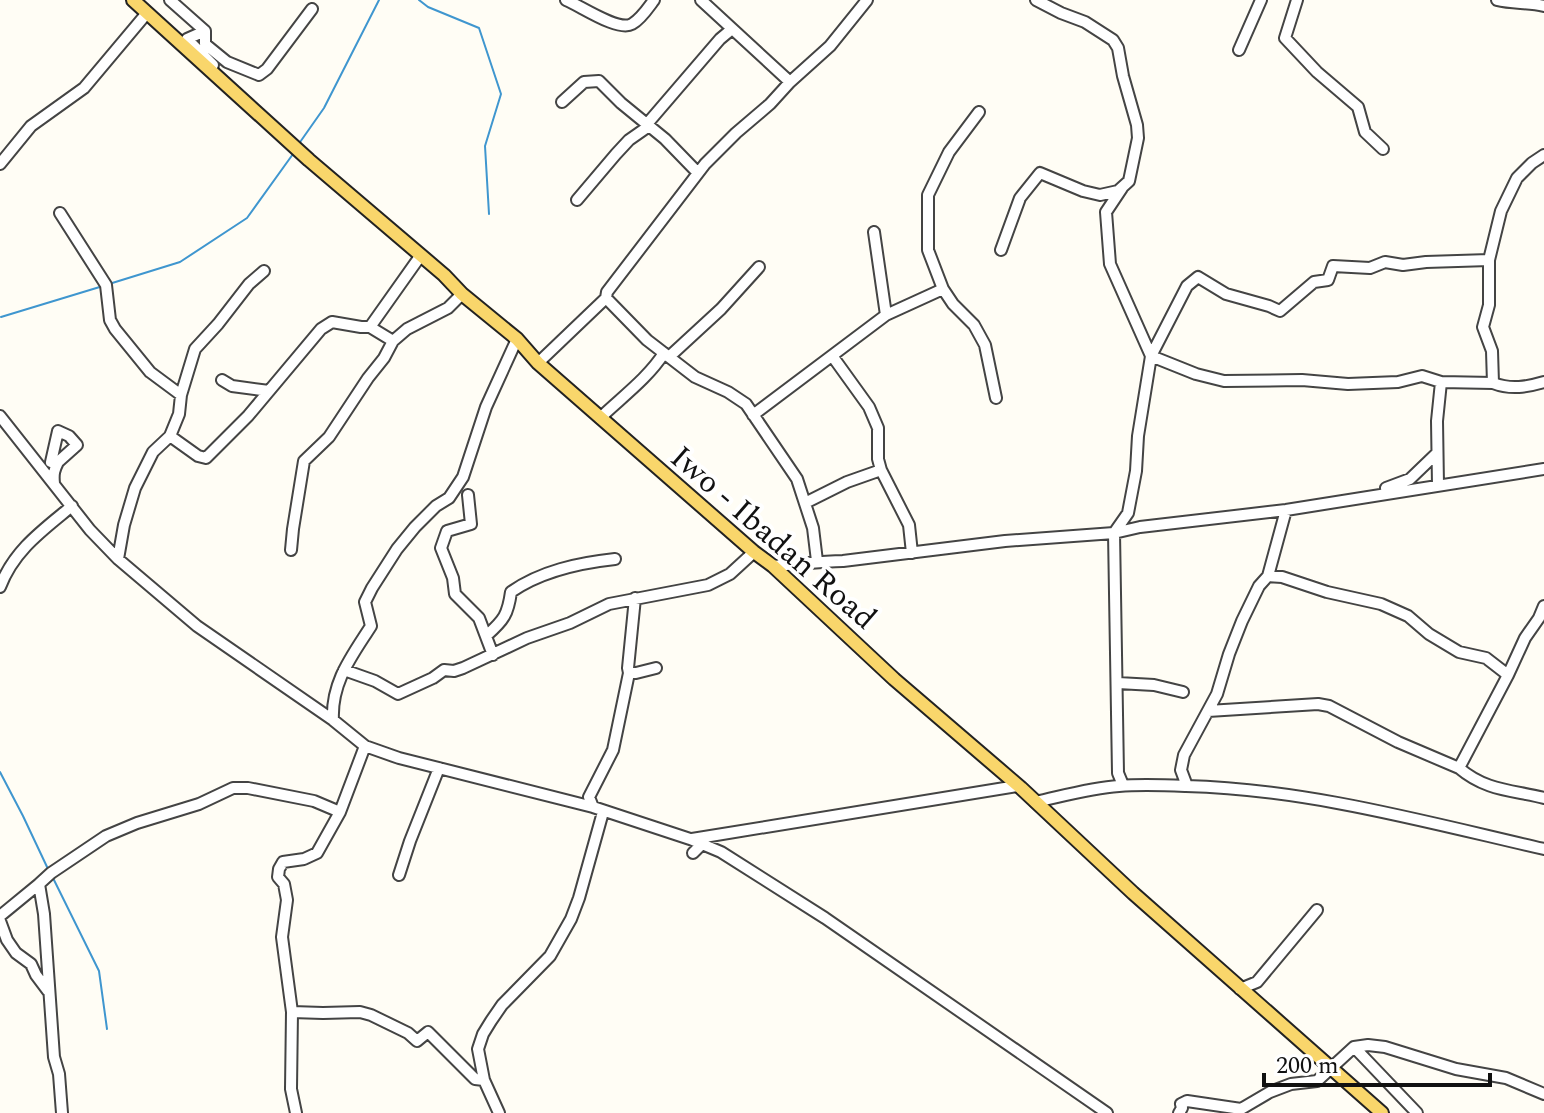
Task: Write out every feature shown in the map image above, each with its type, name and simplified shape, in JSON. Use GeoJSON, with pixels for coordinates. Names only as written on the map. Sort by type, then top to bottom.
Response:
{"type":"FeatureCollection","features":[{"type":"Feature","properties":{"kind":"main road","name":"Iwo - Ibadan Road"},"geometry":{"type":"LineString","coordinates":[[133,0],[309,160],[517,339],[538,363],[600,418],[773,566],[894,679],[1382,1113]]}},
{"type":"Feature","properties":{"kind":"street"},"geometry":{"type":"LineString","coordinates":[[170,0],[205,31],[205,44],[227,62],[259,75],[267,69],[312,9]]}},
{"type":"Feature","properties":{"kind":"street"},"geometry":{"type":"LineString","coordinates":[[566,0],[611,23],[624,26],[633,23],[654,0]]}},
{"type":"Feature","properties":{"kind":"street"},"geometry":{"type":"LineString","coordinates":[[701,0],[790,82]]}},
{"type":"Feature","properties":{"kind":"street"},"geometry":{"type":"LineString","coordinates":[[538,363],[606,298],[607,292],[632,258],[698,173],[736,133],[830,46],[867,0]]}},
{"type":"Feature","properties":{"kind":"street"},"geometry":{"type":"LineString","coordinates":[[1036,0],[1085,22],[1113,40],[1118,48],[1138,138],[1129,181],[1106,212],[1110,264],[1151,356],[1196,374],[1224,381],[1302,380],[1348,384],[1398,382],[1422,376],[1441,382],[1493,383],[1504,387],[1544,382]]}},
{"type":"Feature","properties":{"kind":"street"},"geometry":{"type":"LineString","coordinates":[[1239,50],[1261,0]]}},
{"type":"Feature","properties":{"kind":"street"},"geometry":{"type":"LineString","coordinates":[[1297,0],[1285,38],[1317,72],[1358,107],[1365,132],[1383,149]]}},
{"type":"Feature","properties":{"kind":"street"},"geometry":{"type":"LineString","coordinates":[[1497,0],[1544,6]]}},
{"type":"Feature","properties":{"kind":"street"},"geometry":{"type":"LineString","coordinates":[[0,164],[31,126],[84,88],[147,13]]}},
{"type":"Feature","properties":{"kind":"street"},"geometry":{"type":"LineString","coordinates":[[577,200],[732,29]]}},
{"type":"Feature","properties":{"kind":"street"},"geometry":{"type":"LineString","coordinates":[[205,31],[187,39],[285,138]]}},
{"type":"Feature","properties":{"kind":"street"},"geometry":{"type":"LineString","coordinates":[[562,102],[584,82],[599,81],[698,173]]}},
{"type":"Feature","properties":{"kind":"street"},"geometry":{"type":"LineString","coordinates":[[979,112],[949,152],[928,195],[928,250],[943,289],[974,325],[985,345],[996,398]]}},
{"type":"Feature","properties":{"kind":"street"},"geometry":{"type":"LineString","coordinates":[[1493,383],[1492,351],[1483,327],[1489,305],[1489,260],[1501,211],[1517,178],[1544,155]]}},
{"type":"Feature","properties":{"kind":"street"},"geometry":{"type":"LineString","coordinates":[[1001,250],[1020,198],[1040,173],[1100,195],[1122,188]]}},
{"type":"Feature","properties":{"kind":"street"},"geometry":{"type":"LineString","coordinates":[[60,213],[106,285],[110,320],[115,329],[150,372],[181,395]]}},
{"type":"Feature","properties":{"kind":"street"},"geometry":{"type":"LineString","coordinates":[[874,232],[886,315]]}},
{"type":"Feature","properties":{"kind":"street"},"geometry":{"type":"LineString","coordinates":[[370,327],[421,255]]}},
{"type":"Feature","properties":{"kind":"street"},"geometry":{"type":"LineString","coordinates":[[1123,785],[1118,773],[1114,533],[1128,513],[1151,356],[1187,286],[1198,277],[1226,294],[1280,311],[1314,282],[1328,280],[1333,266],[1370,268],[1385,262],[1403,265],[1489,260]]}},
{"type":"Feature","properties":{"kind":"street"},"geometry":{"type":"LineString","coordinates":[[600,418],[721,309],[759,267]]}},
{"type":"Feature","properties":{"kind":"street"},"geometry":{"type":"LineString","coordinates":[[118,559],[135,488],[153,452],[170,436],[179,414],[181,395],[195,349],[249,284],[264,271]]}},
{"type":"Feature","properties":{"kind":"street"},"geometry":{"type":"LineString","coordinates":[[753,415],[886,315],[943,289]]}},
{"type":"Feature","properties":{"kind":"street"},"geometry":{"type":"LineString","coordinates":[[291,550],[304,461],[329,437],[393,341],[407,329],[448,308],[462,294]]}},
{"type":"Feature","properties":{"kind":"street"},"geometry":{"type":"LineString","coordinates":[[606,298],[647,340],[695,377],[746,404],[797,479],[813,528],[817,561]]}},
{"type":"Feature","properties":{"kind":"street"},"geometry":{"type":"LineString","coordinates":[[170,436],[198,456],[206,458],[248,416],[327,324],[370,327],[393,341]]}},
{"type":"Feature","properties":{"kind":"street"},"geometry":{"type":"LineString","coordinates":[[333,720],[332,706],[337,686],[352,652],[371,626],[365,602],[397,549],[436,506],[449,498],[463,477],[486,407],[517,339]]}},
{"type":"Feature","properties":{"kind":"street"},"geometry":{"type":"LineString","coordinates":[[833,357],[869,407],[878,428],[878,459],[909,525],[912,553]]}},
{"type":"Feature","properties":{"kind":"street"},"geometry":{"type":"LineString","coordinates":[[222,380],[232,386],[269,391]]}},
{"type":"Feature","properties":{"kind":"street"},"geometry":{"type":"LineString","coordinates":[[1438,485],[1436,454],[1441,382]]}},
{"type":"Feature","properties":{"kind":"street"},"geometry":{"type":"LineString","coordinates":[[0,416],[90,530],[118,559],[197,626],[333,720],[365,746],[399,758],[598,810],[721,852],[825,918],[1107,1113]]}},
{"type":"Feature","properties":{"kind":"street"},"geometry":{"type":"LineString","coordinates":[[1374,495],[1410,479],[1436,454]]}},
{"type":"Feature","properties":{"kind":"street"},"geometry":{"type":"LineString","coordinates":[[54,483],[53,473],[57,464]]}},
{"type":"Feature","properties":{"kind":"street"},"geometry":{"type":"LineString","coordinates":[[773,566],[843,561],[1005,541],[1114,533],[1140,527],[1286,510],[1544,469]]}},
{"type":"Feature","properties":{"kind":"street"},"geometry":{"type":"LineString","coordinates":[[805,503],[847,482],[881,470]]}},
{"type":"Feature","properties":{"kind":"street"},"geometry":{"type":"LineString","coordinates":[[468,495],[471,524],[447,531],[441,548],[453,578],[455,594],[479,618],[493,655]]}},
{"type":"Feature","properties":{"kind":"street"},"geometry":{"type":"LineString","coordinates":[[0,587],[26,544],[72,506]]}},
{"type":"Feature","properties":{"kind":"street"},"geometry":{"type":"LineString","coordinates":[[1187,786],[1181,770],[1184,755],[1217,694],[1242,621],[1259,586],[1268,576],[1286,510]]}},
{"type":"Feature","properties":{"kind":"street"},"geometry":{"type":"LineString","coordinates":[[344,670],[375,681],[398,694],[444,670],[463,668],[609,604],[708,585],[730,574],[754,552]]}},
{"type":"Feature","properties":{"kind":"street"},"geometry":{"type":"LineString","coordinates":[[487,635],[502,622],[511,592],[530,579],[576,565],[615,559]]}},
{"type":"Feature","properties":{"kind":"street"},"geometry":{"type":"LineString","coordinates":[[1268,576],[1381,604],[1408,616],[1429,634],[1459,652],[1486,658],[1508,675]]}},
{"type":"Feature","properties":{"kind":"street"},"geometry":{"type":"LineString","coordinates":[[499,1113],[484,1080],[478,1049],[483,1034],[502,1005],[550,956],[571,919],[598,810],[589,797],[613,750],[629,673],[635,598]]}},
{"type":"Feature","properties":{"kind":"street"},"geometry":{"type":"LineString","coordinates":[[1459,768],[1544,606]]}},
{"type":"Feature","properties":{"kind":"street"},"geometry":{"type":"LineString","coordinates":[[629,673],[656,668]]}},
{"type":"Feature","properties":{"kind":"street"},"geometry":{"type":"LineString","coordinates":[[1118,683],[1154,685],[1183,692]]}},
{"type":"Feature","properties":{"kind":"street"},"geometry":{"type":"LineString","coordinates":[[1208,711],[1318,704],[1329,706],[1398,742],[1459,768],[1494,789],[1544,798]]}},
{"type":"Feature","properties":{"kind":"street"},"geometry":{"type":"LineString","coordinates":[[296,1113],[291,1089],[292,1012],[282,937],[287,900],[284,884],[278,877],[279,869],[283,862],[304,859],[317,853],[340,812],[365,746]]}},
{"type":"Feature","properties":{"kind":"street"},"geometry":{"type":"LineString","coordinates":[[399,875],[439,768]]}},
{"type":"Feature","properties":{"kind":"street"},"geometry":{"type":"LineString","coordinates":[[1035,802],[1123,785],[1266,792],[1544,849]]}},
{"type":"Feature","properties":{"kind":"street"},"geometry":{"type":"LineString","coordinates":[[690,839],[1017,786]]}},
{"type":"Feature","properties":{"kind":"street"},"geometry":{"type":"LineString","coordinates":[[48,991],[31,964],[11,946],[0,919],[45,878],[106,836],[199,804],[233,788],[314,801],[340,812]]}},
{"type":"Feature","properties":{"kind":"street"},"geometry":{"type":"LineString","coordinates":[[693,853],[702,844]]}},
{"type":"Feature","properties":{"kind":"street"},"geometry":{"type":"LineString","coordinates":[[45,878],[48,991],[62,1113]]}},
{"type":"Feature","properties":{"kind":"street"},"geometry":{"type":"LineString","coordinates":[[1240,989],[1257,982],[1317,910]]}},
{"type":"Feature","properties":{"kind":"street"},"geometry":{"type":"LineString","coordinates":[[292,1012],[360,1012],[408,1033],[417,1041],[428,1032],[475,1079],[484,1080]]}},
{"type":"Feature","properties":{"kind":"street"},"geometry":{"type":"LineString","coordinates":[[1179,1113],[1181,1104],[1187,1101],[1241,1109],[1291,1084],[1317,1081],[1354,1047],[1368,1045],[1385,1047],[1456,1069],[1506,1078],[1544,1094]]}},
{"type":"Feature","properties":{"kind":"street"},"geometry":{"type":"LineString","coordinates":[[1354,1047],[1417,1113]]}},
{"type":"Feature","properties":{"kind":"waterway"},"geometry":{"type":"LineString","coordinates":[[298,145],[324,108],[379,0]]}},
{"type":"Feature","properties":{"kind":"waterway"},"geometry":{"type":"LineString","coordinates":[[419,0],[428,7],[479,28],[501,94],[485,146],[489,214]]}},
{"type":"Feature","properties":{"kind":"waterway"},"geometry":{"type":"LineString","coordinates":[[109,284],[180,262],[247,218],[293,154]]}},
{"type":"Feature","properties":{"kind":"waterway"},"geometry":{"type":"LineString","coordinates":[[1,317],[103,286]]}},
{"type":"Feature","properties":{"kind":"waterway"},"geometry":{"type":"LineString","coordinates":[[0,772],[48,869]]}},
{"type":"Feature","properties":{"kind":"waterway"},"geometry":{"type":"LineString","coordinates":[[53,878],[99,971],[107,1029]]}}]}
